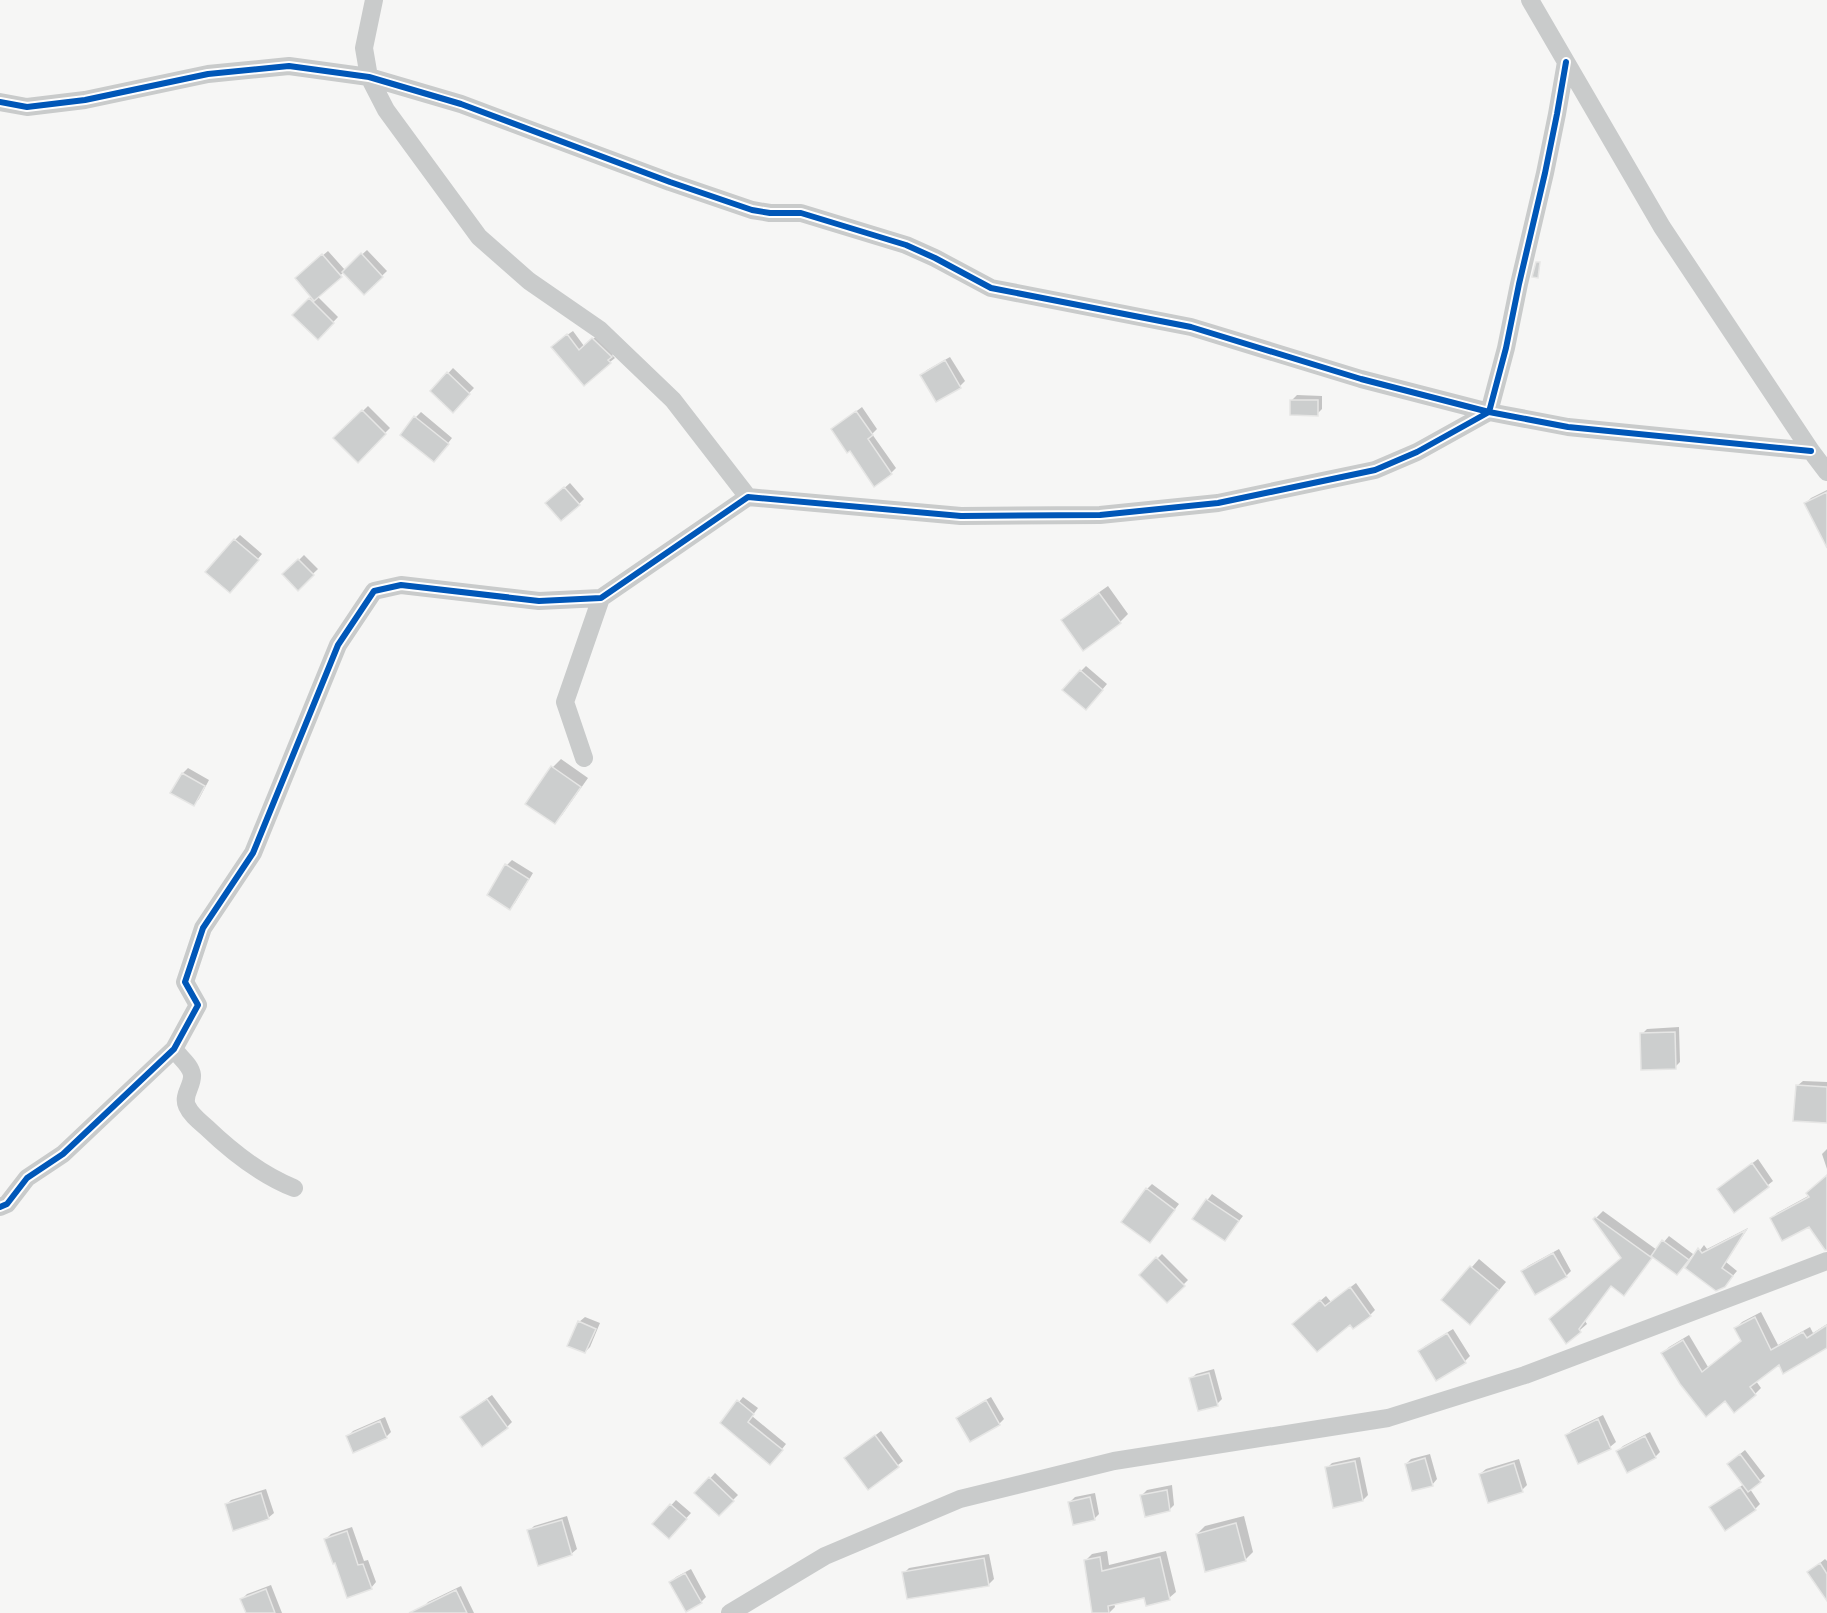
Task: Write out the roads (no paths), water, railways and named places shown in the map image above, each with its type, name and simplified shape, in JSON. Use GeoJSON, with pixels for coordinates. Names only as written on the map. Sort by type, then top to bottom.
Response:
{"type":"FeatureCollection","features":[{"type":"Feature","properties":{"kind":"street"},"geometry":{"type":"LineString","coordinates":[[374,0],[364,48],[369,77],[387,110],[479,237],[529,281],[600,330],[673,400],[748,498]]}},
{"type":"Feature","properties":{"kind":"street"},"geometry":{"type":"LineString","coordinates":[[1530,0],[1662,227],[1827,472]]}},
{"type":"Feature","properties":{"kind":"street"},"geometry":{"type":"LineString","coordinates":[[344,73],[364,48]]}},
{"type":"Feature","properties":{"kind":"street"},"geometry":{"type":"LineString","coordinates":[[0,1207],[7,1204],[27,1178],[63,1154],[174,1049],[198,1005],[184,982],[203,928],[254,853],[338,645],[374,591],[401,585],[539,601],[601,598],[748,498],[961,516],[1100,515],[1218,503],[1375,470],[1417,452],[1489,412],[1506,348],[1545,173],[1566,62]]}},
{"type":"Feature","properties":{"kind":"street"},"geometry":{"type":"LineString","coordinates":[[0,102],[27,107],[85,100],[208,74],[289,66],[369,77],[461,104],[752,210],[770,213],[801,213],[906,245],[990,288],[1191,327],[1362,379],[1489,412],[1568,428],[1811,451]]}},
{"type":"Feature","properties":{"kind":"street"},"geometry":{"type":"LineString","coordinates":[[584,758],[565,702],[601,598]]}},
{"type":"Feature","properties":{"kind":"street"},"geometry":{"type":"LineString","coordinates":[[174,1049],[190,1068],[192,1075],[186,1092],[186,1105],[194,1116],[228,1148],[278,1182],[294,1188]]}},
{"type":"Feature","properties":{"kind":"street"},"geometry":{"type":"LineString","coordinates":[[730,1613],[825,1556],[960,1499],[1114,1461],[1388,1419],[1525,1375],[1827,1261]]}}]}
